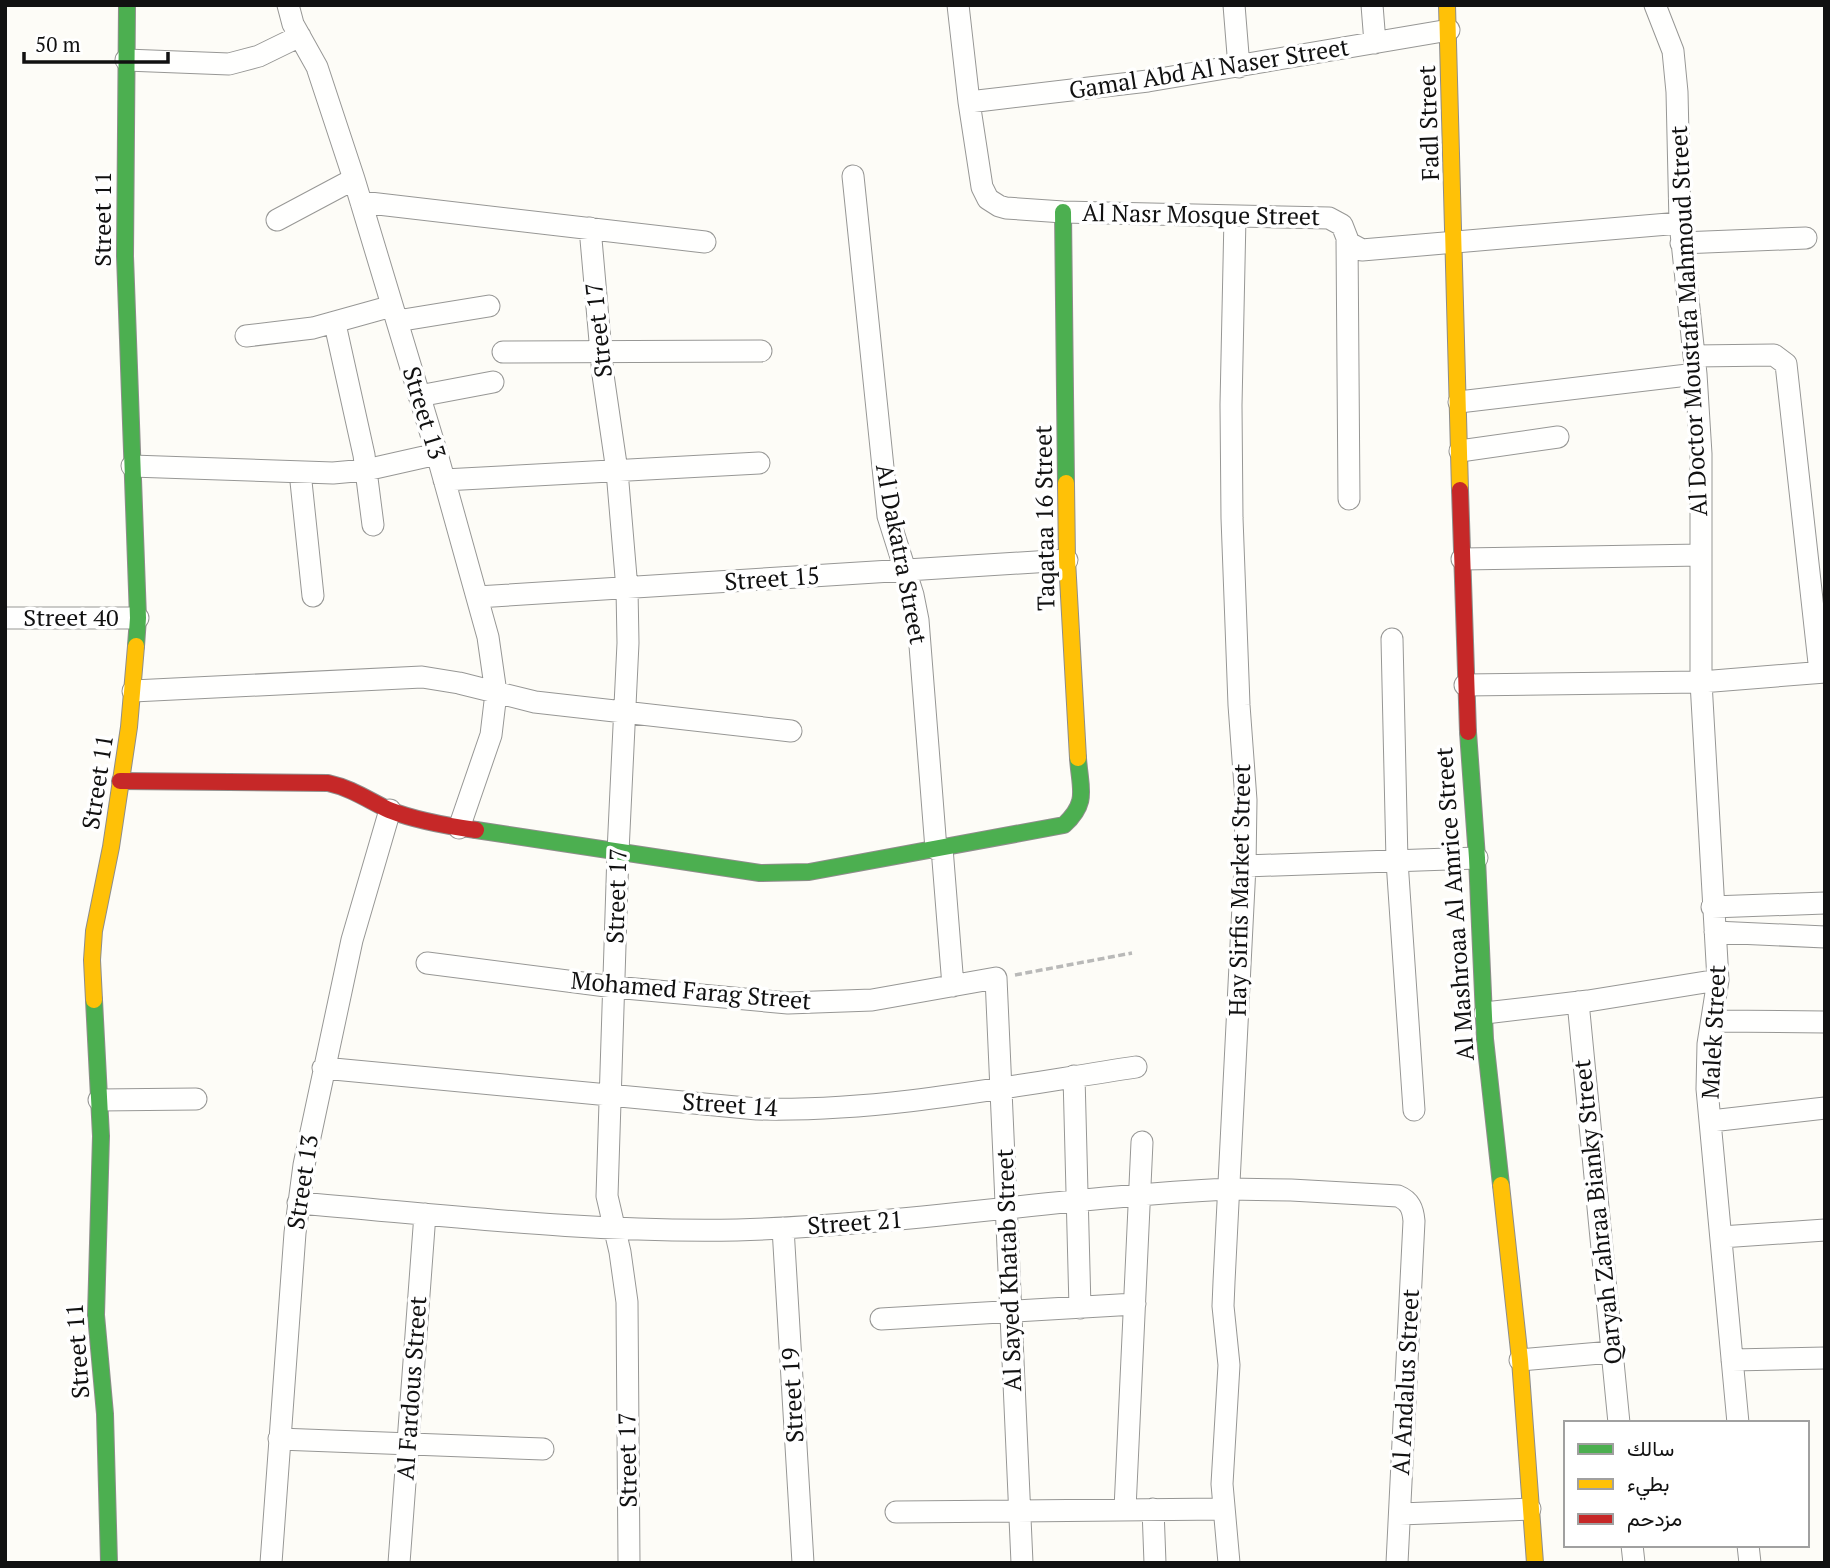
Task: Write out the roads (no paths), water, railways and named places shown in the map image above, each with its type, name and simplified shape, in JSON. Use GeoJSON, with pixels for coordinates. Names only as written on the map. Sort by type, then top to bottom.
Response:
{"type":"FeatureCollection","features":[{"type":"Feature","properties":{"kind":"street","name":"Street 11"},"geometry":{"type":"LineString","coordinates":[[108,1563],[109,1505],[105,1414],[96,1315],[101,1172],[92,960],[94,931],[111,847],[133,691],[138,618],[125,256],[127,5]]}},
{"type":"Feature","properties":{"kind":"street","name":"Street 13"},"geometry":{"type":"LineString","coordinates":[[288,5],[293,24],[317,67],[354,179],[437,454],[488,637],[496,693],[491,735],[460,828]]}},
{"type":"Feature","properties":{"kind":"street","name":"Al Nasr Mosque Street"},"geometry":{"type":"LineString","coordinates":[[958,5],[982,187],[988,199],[1006,208],[1334,219],[1342,225],[1353,247],[1362,250],[1455,240],[1680,233],[1806,238]]}},
{"type":"Feature","properties":{"kind":"street"},"geometry":{"type":"LineString","coordinates":[[1234,5],[1239,67]]}},
{"type":"Feature","properties":{"kind":"street"},"geometry":{"type":"LineString","coordinates":[[1373,5],[1375,43]]}},
{"type":"Feature","properties":{"kind":"street","name":"Fadl Street"},"geometry":{"type":"LineString","coordinates":[[1447,5],[1455,240]]}},
{"type":"Feature","properties":{"kind":"street","name":"Al Doctor Moustafa Mahmoud Street"},"geometry":{"type":"LineString","coordinates":[[1655,5],[1673,51],[1677,92],[1680,233],[1695,365],[1701,454],[1701,682]]}},
{"type":"Feature","properties":{"kind":"street","name":"Gamal Abd Al Naser Street"},"geometry":{"type":"LineString","coordinates":[[969,102],[1148,81],[1448,30]]}},
{"type":"Feature","properties":{"kind":"street"},"geometry":{"type":"LineString","coordinates":[[126,60],[229,64],[259,57],[300,36]]}},
{"type":"Feature","properties":{"kind":"street","name":"Al Dakatra Street"},"geometry":{"type":"LineString","coordinates":[[853,176],[888,516],[918,620],[953,986]]}},
{"type":"Feature","properties":{"kind":"street"},"geometry":{"type":"LineString","coordinates":[[277,220],[354,179]]}},
{"type":"Feature","properties":{"kind":"street"},"geometry":{"type":"LineString","coordinates":[[361,202],[705,242]]}},
{"type":"Feature","properties":{"kind":"street","name":"Taqataa 16 Street"},"geometry":{"type":"LineString","coordinates":[[939,848],[1055,828],[1072,820],[1081,803],[1067,560],[1063,212]]}},
{"type":"Feature","properties":{"kind":"street","name":"Hay Sirfis Market Street"},"geometry":{"type":"LineString","coordinates":[[1229,1563],[1223,1509],[1222,1459],[1229,1365],[1223,1307],[1246,800],[1239,705],[1232,518],[1231,405],[1236,217]]}},
{"type":"Feature","properties":{"kind":"street","name":"Street 17"},"geometry":{"type":"LineString","coordinates":[[590,228],[627,589],[628,643],[607,1196],[620,1252],[627,1302],[629,1563]]}},
{"type":"Feature","properties":{"kind":"street"},"geometry":{"type":"LineString","coordinates":[[1347,239],[1349,499]]}},
{"type":"Feature","properties":{"kind":"street","name":"Al Mashroaa Al Amrice Street"},"geometry":{"type":"LineString","coordinates":[[1455,240],[1465,685],[1485,1040],[1520,1360],[1535,1563]]}},
{"type":"Feature","properties":{"kind":"street"},"geometry":{"type":"LineString","coordinates":[[246,337],[291,332],[394,313],[489,306]]}},
{"type":"Feature","properties":{"kind":"street"},"geometry":{"type":"LineString","coordinates":[[335,324],[366,470],[373,525]]}},
{"type":"Feature","properties":{"kind":"street"},"geometry":{"type":"LineString","coordinates":[[503,352],[761,351]]}},
{"type":"Feature","properties":{"kind":"street"},"geometry":{"type":"LineString","coordinates":[[1458,402],[1774,355],[1786,364],[1822,672],[1701,682],[1465,685]]}},
{"type":"Feature","properties":{"kind":"street"},"geometry":{"type":"LineString","coordinates":[[419,396],[494,382]]}},
{"type":"Feature","properties":{"kind":"street"},"geometry":{"type":"LineString","coordinates":[[1460,451],[1558,437]]}},
{"type":"Feature","properties":{"kind":"street"},"geometry":{"type":"LineString","coordinates":[[132,466],[333,473],[366,470],[437,454]]}},
{"type":"Feature","properties":{"kind":"street"},"geometry":{"type":"LineString","coordinates":[[444,480],[759,463]]}},
{"type":"Feature","properties":{"kind":"street"},"geometry":{"type":"LineString","coordinates":[[300,472],[313,596]]}},
{"type":"Feature","properties":{"kind":"street"},"geometry":{"type":"LineString","coordinates":[[1462,559],[1701,555]]}},
{"type":"Feature","properties":{"kind":"street","name":"Street 15"},"geometry":{"type":"LineString","coordinates":[[477,597],[1067,560]]}},
{"type":"Feature","properties":{"kind":"street","name":"Street 40"},"geometry":{"type":"LineString","coordinates":[[5,618],[138,618]]}},
{"type":"Feature","properties":{"kind":"street"},"geometry":{"type":"LineString","coordinates":[[1392,639],[1397,861],[1414,1110]]}},
{"type":"Feature","properties":{"kind":"street"},"geometry":{"type":"LineString","coordinates":[[133,691],[422,677],[459,683],[535,702],[791,731]]}},
{"type":"Feature","properties":{"kind":"street","name":"Malek Street"},"geometry":{"type":"LineString","coordinates":[[1701,682],[1718,980],[1708,1044],[1707,1077],[1738,1421]]}},
{"type":"Feature","properties":{"kind":"street"},"geometry":{"type":"LineString","coordinates":[[120,781],[328,783],[346,787],[412,819],[760,873],[809,872],[939,848]]}},
{"type":"Feature","properties":{"kind":"street","name":"Street 13"},"geometry":{"type":"LineString","coordinates":[[271,1563],[298,1203],[323,1069],[352,940],[390,810]]}},
{"type":"Feature","properties":{"kind":"street"},"geometry":{"type":"LineString","coordinates":[[1245,866],[1476,858]]}},
{"type":"Feature","properties":{"kind":"street"},"geometry":{"type":"LineString","coordinates":[[1712,907],[1825,903]]}},
{"type":"Feature","properties":{"kind":"street"},"geometry":{"type":"LineString","coordinates":[[1715,932],[1825,937]]}},
{"type":"Feature","properties":{"kind":"street","name":"Mohamed Farag Street"},"geometry":{"type":"LineString","coordinates":[[427,963],[614,987],[788,1003],[872,1000],[996,978]]}},
{"type":"Feature","properties":{"kind":"street","name":"Al Sayed Khatab Street"},"geometry":{"type":"LineString","coordinates":[[996,978],[1022,1563]]}},
{"type":"Feature","properties":{"kind":"street"},"geometry":{"type":"LineString","coordinates":[[1485,1013],[1718,980]]}},
{"type":"Feature","properties":{"kind":"street","name":"Qaryah Zahraa Bianky Street"},"geometry":{"type":"LineString","coordinates":[[1577,1002],[1619,1421]]}},
{"type":"Feature","properties":{"kind":"street"},"geometry":{"type":"LineString","coordinates":[[1713,1021],[1825,1022]]}},
{"type":"Feature","properties":{"kind":"street","name":"Street 14"},"geometry":{"type":"LineString","coordinates":[[323,1069],[757,1109],[799,1110],[884,1105],[1136,1067]]}},
{"type":"Feature","properties":{"kind":"street"},"geometry":{"type":"LineString","coordinates":[[1074,1076],[1080,1308]]}},
{"type":"Feature","properties":{"kind":"street"},"geometry":{"type":"LineString","coordinates":[[99,1100],[196,1099]]}},
{"type":"Feature","properties":{"kind":"street"},"geometry":{"type":"LineString","coordinates":[[1711,1121],[1825,1108]]}},
{"type":"Feature","properties":{"kind":"street"},"geometry":{"type":"LineString","coordinates":[[1125,1509],[1142,1142]]}},
{"type":"Feature","properties":{"kind":"street","name":"Street 21"},"geometry":{"type":"LineString","coordinates":[[298,1203],[613,1228],[695,1230],[783,1228],[884,1221],[1228,1189],[1391,1195],[1409,1203]]}},
{"type":"Feature","properties":{"kind":"street","name":"Al Andalus Street"},"geometry":{"type":"LineString","coordinates":[[1397,1563],[1414,1236],[1414,1214],[1409,1203]]}},
{"type":"Feature","properties":{"kind":"street","name":"Al Fardous Street"},"geometry":{"type":"LineString","coordinates":[[399,1563],[425,1214]]}},
{"type":"Feature","properties":{"kind":"street","name":"Street 19"},"geometry":{"type":"LineString","coordinates":[[783,1228],[803,1563]]}},
{"type":"Feature","properties":{"kind":"street"},"geometry":{"type":"LineString","coordinates":[[1721,1237],[1825,1230]]}},
{"type":"Feature","properties":{"kind":"street"},"geometry":{"type":"LineString","coordinates":[[881,1319],[1135,1304]]}},
{"type":"Feature","properties":{"kind":"street"},"geometry":{"type":"LineString","coordinates":[[1520,1360],[1612,1352]]}},
{"type":"Feature","properties":{"kind":"street"},"geometry":{"type":"LineString","coordinates":[[1732,1360],[1825,1358]]}},
{"type":"Feature","properties":{"kind":"street"},"geometry":{"type":"LineString","coordinates":[[279,1439],[543,1449]]}},
{"type":"Feature","properties":{"kind":"street"},"geometry":{"type":"LineString","coordinates":[[1153,1509],[1156,1563]]}},
{"type":"Feature","properties":{"kind":"street"},"geometry":{"type":"LineString","coordinates":[[896,1512],[1223,1509]]}},
{"type":"Feature","properties":{"kind":"street"},"geometry":{"type":"LineString","coordinates":[[1400,1514],[1530,1509]]}}]}
